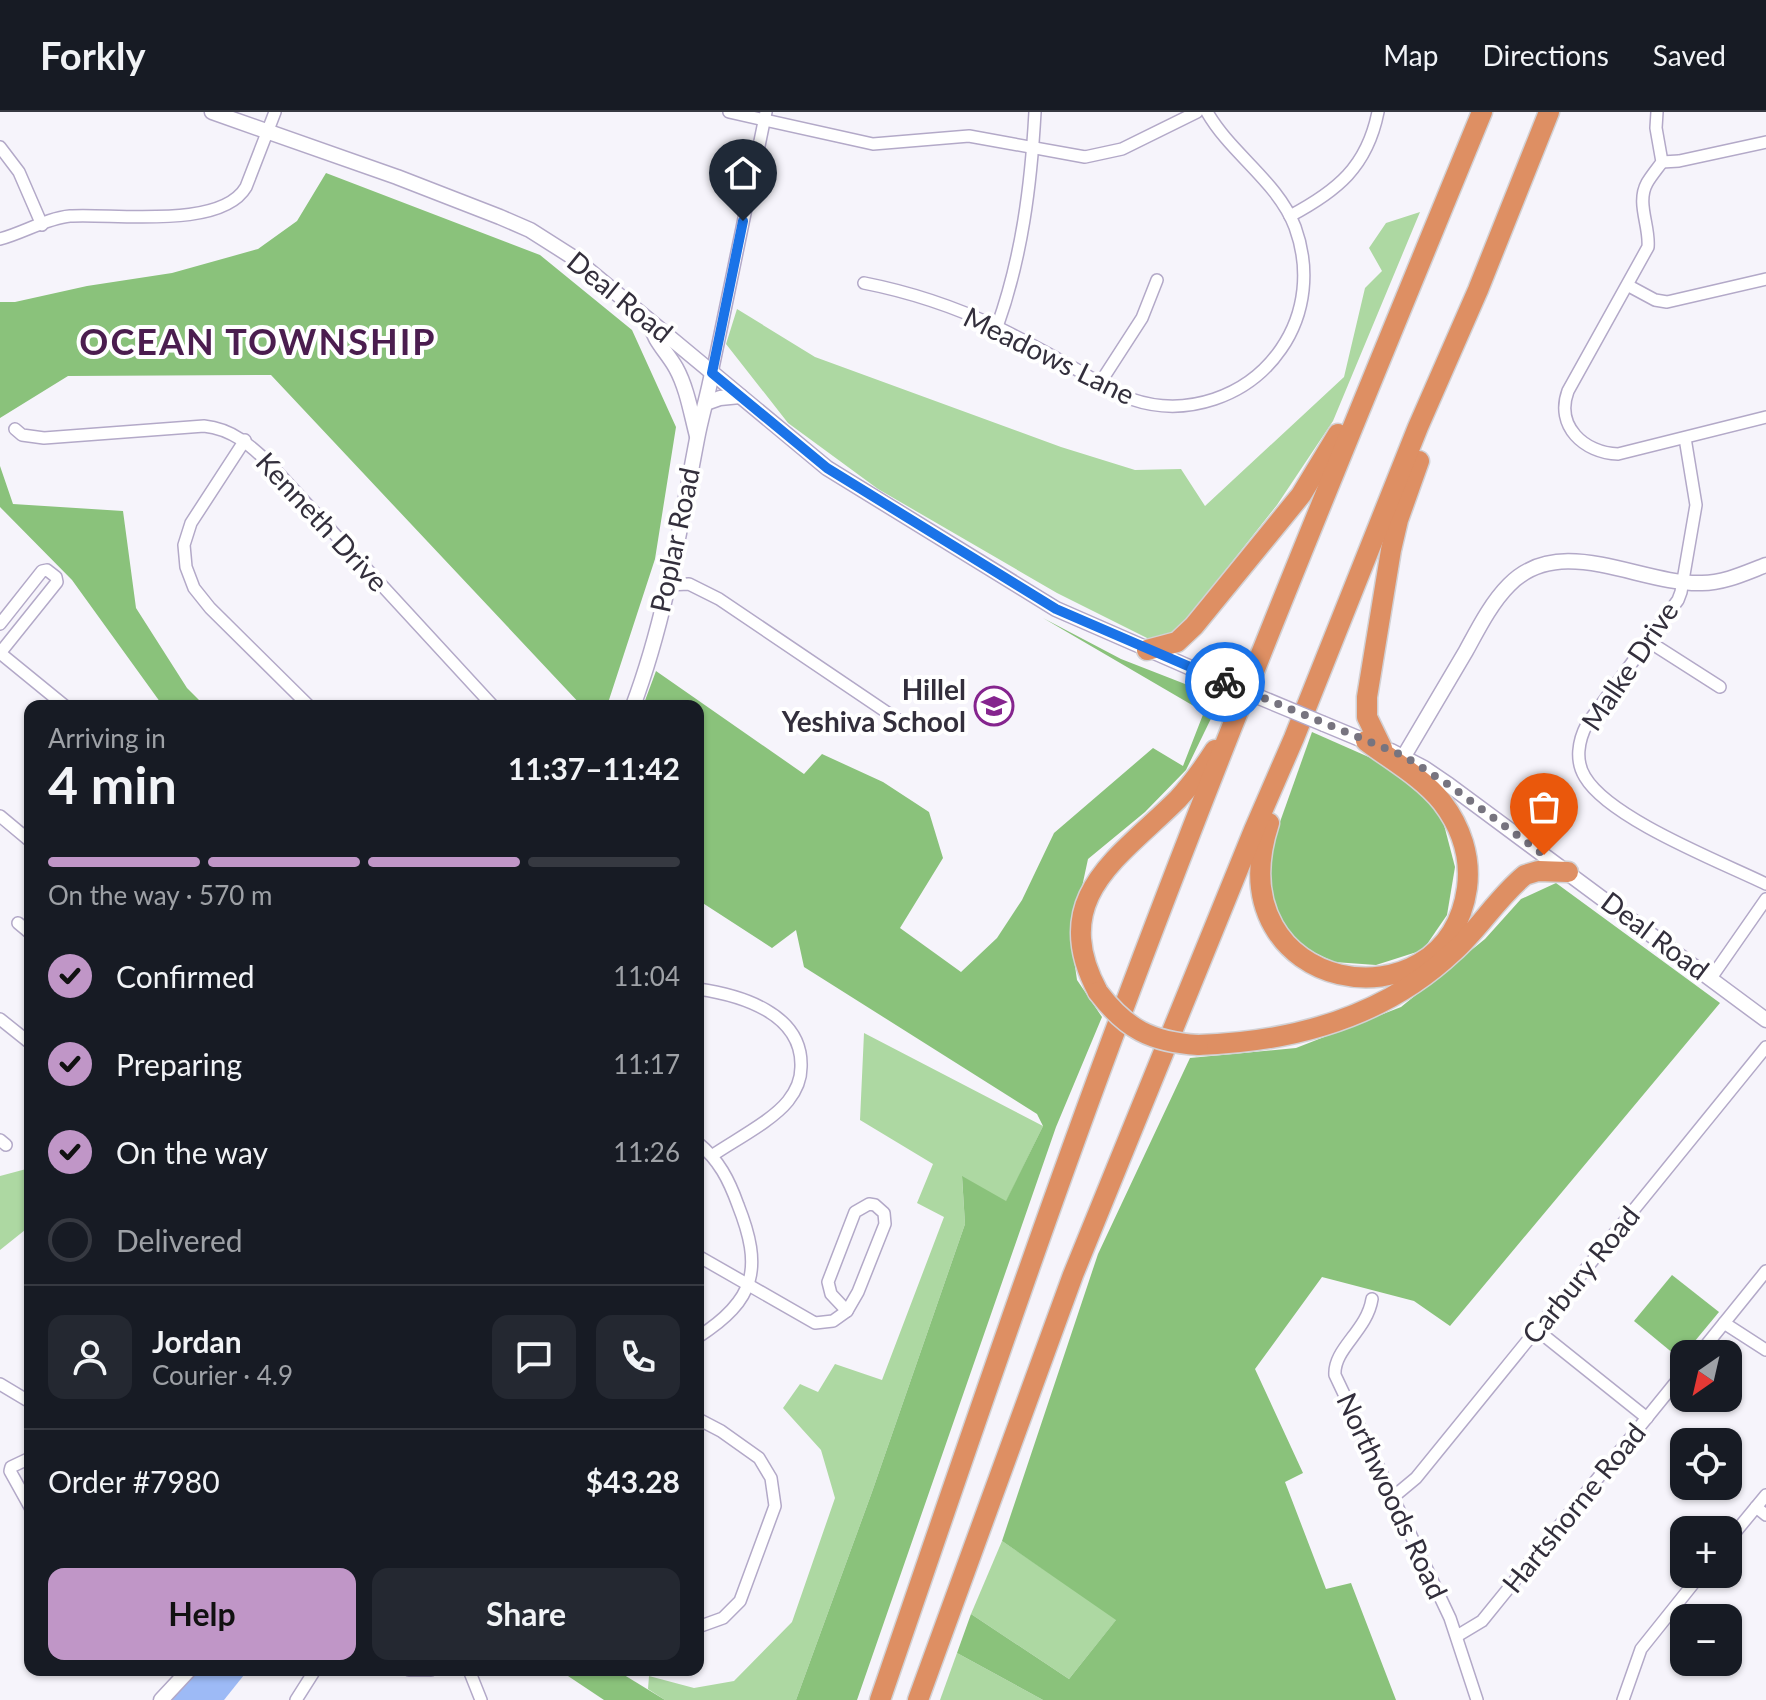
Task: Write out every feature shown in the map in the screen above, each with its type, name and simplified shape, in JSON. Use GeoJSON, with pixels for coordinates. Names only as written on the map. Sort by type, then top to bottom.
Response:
{"type":"FeatureCollection","features":[{"type":"Feature","properties":{"kind":"highway"},"geometry":{"type":"LineString","coordinates":[[880,1700],[1065,1167],[1236,716],[1482,112]]}},
{"type":"Feature","properties":{"kind":"highway"},"geometry":{"type":"LineString","coordinates":[[918,1700],[1073,1275],[1549,112]]}},
{"type":"Feature","properties":{"kind":"highway"},"geometry":{"type":"LineString","coordinates":[[1294,738],[1262,849],[1259,871],[1263,905],[1271,924],[1307,962],[1331,973],[1366,979],[1402,971],[1421,962],[1438,947],[1463,909],[1468,875],[1460,833],[1441,801],[1374,744],[1367,717],[1367,697],[1391,550],[1403,504],[1478,290]]}},
{"type":"Feature","properties":{"kind":"highway"},"geometry":{"type":"LineString","coordinates":[[1147,650],[1182,639],[1248,562],[1315,475],[1374,376]]}},
{"type":"Feature","properties":{"kind":"highway"},"geometry":{"type":"LineString","coordinates":[[1236,716],[1194,781],[1112,860],[1092,888],[1083,916],[1082,940],[1086,966],[1098,992],[1112,1012],[1146,1035],[1176,1044],[1198,1045],[1275,1039],[1327,1026],[1406,988],[1451,955],[1525,875],[1548,870],[1568,872]]}},
{"type":"Feature","properties":{"kind":"street","name":"Deal Road"},"geometry":{"type":"LineString","coordinates":[[212,112],[397,177],[530,230],[574,258],[806,452],[877,501],[1056,609],[1404,756],[1449,785],[1766,1020]]}},
{"type":"Feature","properties":{"kind":"street"},"geometry":{"type":"LineString","coordinates":[[0,239],[71,216],[148,218],[228,205],[246,187],[275,112]]}},
{"type":"Feature","properties":{"kind":"street"},"geometry":{"type":"LineString","coordinates":[[729,112],[765,116],[873,144],[969,136],[1085,157],[1122,149],[1197,112]]}},
{"type":"Feature","properties":{"kind":"street"},"geometry":{"type":"LineString","coordinates":[[997,327],[1019,249],[1035,112]]}},
{"type":"Feature","properties":{"kind":"street","name":"Meadows Lane"},"geometry":{"type":"LineString","coordinates":[[864,283],[940,304],[997,327],[1114,392],[1143,402],[1186,406],[1228,394],[1264,369],[1287,340],[1302,298],[1303,257],[1290,216],[1276,195],[1219,132],[1207,112]]}},
{"type":"Feature","properties":{"kind":"street"},"geometry":{"type":"LineString","coordinates":[[1290,216],[1326,196],[1350,173],[1369,142],[1378,112]]}},
{"type":"Feature","properties":{"kind":"street"},"geometry":{"type":"LineString","coordinates":[[1657,112],[1656,128],[1662,162],[1644,191],[1648,247],[1568,391],[1564,407],[1567,423],[1583,443],[1609,454],[1623,454],[1766,417]]}},
{"type":"Feature","properties":{"kind":"street"},"geometry":{"type":"LineString","coordinates":[[712,373],[765,116]]}},
{"type":"Feature","properties":{"kind":"street"},"geometry":{"type":"LineString","coordinates":[[1662,162],[1766,142]]}},
{"type":"Feature","properties":{"kind":"street"},"geometry":{"type":"LineString","coordinates":[[0,147],[19,172],[42,225]]}},
{"type":"Feature","properties":{"kind":"street"},"geometry":{"type":"LineString","coordinates":[[1629,286],[1655,300],[1667,302],[1766,279]]}},
{"type":"Feature","properties":{"kind":"street"},"geometry":{"type":"LineString","coordinates":[[1100,383],[1142,318],[1157,280]]}},
{"type":"Feature","properties":{"kind":"street"},"geometry":{"type":"LineString","coordinates":[[650,321],[653,334],[681,378],[697,436]]}},
{"type":"Feature","properties":{"kind":"street","name":"Poplar Road"},"geometry":{"type":"LineString","coordinates":[[635,700],[667,585],[712,373]]}},
{"type":"Feature","properties":{"kind":"street"},"geometry":{"type":"LineString","coordinates":[[706,403],[740,396]]}},
{"type":"Feature","properties":{"kind":"street","name":"Kenneth Drive"},"geometry":{"type":"LineString","coordinates":[[15,429],[22,435],[44,438],[204,426],[245,440],[487,700]]}},
{"type":"Feature","properties":{"kind":"street","name":"Malke Drive"},"geometry":{"type":"LineString","coordinates":[[1685,438],[1696,505],[1678,600],[1583,731],[1579,752],[1584,776],[1600,794],[1646,826],[1766,884]]}},
{"type":"Feature","properties":{"kind":"street"},"geometry":{"type":"LineString","coordinates":[[245,440],[191,523],[184,545],[186,567],[190,581],[201,598],[303,700]]}},
{"type":"Feature","properties":{"kind":"street"},"geometry":{"type":"LineString","coordinates":[[1404,756],[1500,594],[1521,574],[1550,562],[1571,561],[1683,582],[1719,581],[1766,565]]}},
{"type":"Feature","properties":{"kind":"street"},"geometry":{"type":"LineString","coordinates":[[0,624],[42,571],[47,570],[56,577],[57,582],[0,653],[58,700]]}},
{"type":"Feature","properties":{"kind":"street"},"geometry":{"type":"LineString","coordinates":[[667,585],[689,584],[719,599],[907,726]]}},
{"type":"Feature","properties":{"kind":"street"},"geometry":{"type":"LineString","coordinates":[[1648,641],[1720,687]]}},
{"type":"Feature","properties":{"kind":"street"},"geometry":{"type":"LineString","coordinates":[[1,820],[24,837]]}},
{"type":"Feature","properties":{"kind":"street"},"geometry":{"type":"LineString","coordinates":[[1711,978],[1766,899]]}},
{"type":"Feature","properties":{"kind":"street"},"geometry":{"type":"LineString","coordinates":[[18,923],[24,928]]}},
{"type":"Feature","properties":{"kind":"street"},"geometry":{"type":"LineString","coordinates":[[704,990],[740,998],[774,1015],[793,1034],[801,1061],[799,1083],[783,1107],[713,1155]]}},
{"type":"Feature","properties":{"kind":"street"},"geometry":{"type":"LineString","coordinates":[[0,1019],[24,1038]]}},
{"type":"Feature","properties":{"kind":"street","name":"Carbury Road"},"geometry":{"type":"LineString","coordinates":[[1392,1498],[1416,1478],[1766,1047]]}},
{"type":"Feature","properties":{"kind":"street"},"geometry":{"type":"LineString","coordinates":[[704,1148],[713,1155],[730,1182],[751,1239],[753,1267],[742,1299],[726,1318],[704,1333]]}},
{"type":"Feature","properties":{"kind":"street"},"geometry":{"type":"LineString","coordinates":[[704,1259],[815,1323],[827,1323],[847,1311],[858,1292],[885,1224],[884,1213],[875,1205],[863,1205],[855,1212],[829,1278],[831,1294],[847,1311]]}},
{"type":"Feature","properties":{"kind":"street"},"geometry":{"type":"LineString","coordinates":[[1710,1340],[1766,1271]]}},
{"type":"Feature","properties":{"kind":"street","name":"Northwoods Road"},"geometry":{"type":"LineString","coordinates":[[1372,1299],[1366,1321],[1338,1358],[1334,1369],[1457,1636],[1477,1700]]}},
{"type":"Feature","properties":{"kind":"street"},"geometry":{"type":"LineString","coordinates":[[1724,1323],[1766,1350]]}},
{"type":"Feature","properties":{"kind":"street"},"geometry":{"type":"LineString","coordinates":[[1537,1330],[1647,1418]]}},
{"type":"Feature","properties":{"kind":"street"},"geometry":{"type":"LineString","coordinates":[[0,1384],[24,1398]]}},
{"type":"Feature","properties":{"kind":"street","name":"Hartshorne Road"},"geometry":{"type":"LineString","coordinates":[[1457,1636],[1482,1621],[1670,1389]]}},
{"type":"Feature","properties":{"kind":"street"},"geometry":{"type":"LineString","coordinates":[[704,1422],[759,1458],[771,1478],[775,1506],[740,1601],[723,1618],[704,1625]]}},
{"type":"Feature","properties":{"kind":"street"},"geometry":{"type":"LineString","coordinates":[[24,1461],[11,1467],[10,1471],[24,1496]]}},
{"type":"Feature","properties":{"kind":"street"},"geometry":{"type":"LineString","coordinates":[[1742,1524],[1766,1495]]}},
{"type":"Feature","properties":{"kind":"street"},"geometry":{"type":"LineString","coordinates":[[1756,1507],[1766,1515]]}},
{"type":"Feature","properties":{"kind":"street"},"geometry":{"type":"LineString","coordinates":[[1627,1699],[1641,1649],[1690,1588]]}},
{"type":"Feature","properties":{"kind":"street"},"geometry":{"type":"LineString","coordinates":[[161,1700],[183,1676]]}},
{"type":"Feature","properties":{"kind":"street"},"geometry":{"type":"LineString","coordinates":[[296,1700],[311,1676]]}},
{"type":"Feature","properties":{"kind":"street"},"geometry":{"type":"LineString","coordinates":[[471,1676],[481,1700]]}},
{"type":"Feature","properties":{"kind":"green space"},"geometry":{"type":"Polygon","coordinates":[[[326,173],[540,255],[632,330],[676,427],[655,559],[609,700],[576,700],[271,375],[68,376],[0,418],[0,302],[15,302],[87,286],[172,273],[258,249],[297,221],[326,173]]]}},
{"type":"Feature","properties":{"kind":"green space"},"geometry":{"type":"Polygon","coordinates":[[[1420,212],[1333,421],[1277,505],[1171,639],[1157,643],[1057,593],[878,489],[788,423],[726,344],[737,309],[815,357],[1061,447],[1135,470],[1181,469],[1205,506],[1344,377],[1365,288],[1382,271],[1369,248],[1386,223],[1420,212]]]}},
{"type":"Feature","properties":{"kind":"green space"},"geometry":{"type":"Polygon","coordinates":[[[0,466],[13,504],[123,511],[136,608],[187,688],[199,700],[159,700],[72,580],[0,507],[0,466]]]}},
{"type":"Feature","properties":{"kind":"green space"},"geometry":{"type":"Polygon","coordinates":[[[1043,618],[1121,659],[1221,698],[1186,770],[1145,812],[1088,859],[1071,938],[1077,980],[1102,1017],[1056,1127],[857,1700],[796,1700],[965,1224],[962,1176],[1006,1201],[1043,1126],[1037,1114],[804,967],[796,930],[772,948],[704,904],[704,704],[804,774],[822,754],[883,782],[929,812],[943,858],[900,928],[961,972],[997,938],[1022,900],[1054,833],[1153,748],[1183,766],[1204,712],[1043,618]]]}},
{"type":"Feature","properties":{"kind":"green space"},"geometry":{"type":"Polygon","coordinates":[[[656,671],[698,700],[645,700],[656,671]]]}},
{"type":"Feature","properties":{"kind":"green space"},"geometry":{"type":"Polygon","coordinates":[[[1312,732],[1380,762],[1420,791],[1443,821],[1455,867],[1447,915],[1423,950],[1376,965],[1334,962],[1297,944],[1272,906],[1270,850],[1312,732]]]}},
{"type":"Feature","properties":{"kind":"green space"},"geometry":{"type":"Polygon","coordinates":[[[1556,883],[1720,1003],[1450,1326],[1414,1301],[1322,1277],[1255,1369],[1303,1473],[1285,1482],[1326,1589],[1351,1583],[1396,1700],[1043,1700],[957,1653],[971,1614],[1069,1679],[1116,1620],[1002,1541],[1098,1254],[1190,1058],[1296,1048],[1401,1007],[1485,939],[1521,899],[1556,883]]]}},
{"type":"Feature","properties":{"kind":"green space"},"geometry":{"type":"Polygon","coordinates":[[[864,1033],[1043,1126],[1006,1202],[962,1177],[965,1224],[796,1700],[665,1700],[648,1689],[649,1676],[694,1688],[734,1681],[792,1622],[835,1498],[821,1450],[783,1408],[800,1384],[818,1392],[835,1364],[882,1380],[944,1217],[917,1203],[933,1164],[860,1120],[864,1033]]]}},
{"type":"Feature","properties":{"kind":"green space"},"geometry":{"type":"Polygon","coordinates":[[[24,1170],[24,1231],[0,1250],[0,1176],[24,1170]]]}},
{"type":"Feature","properties":{"kind":"green space"},"geometry":{"type":"Polygon","coordinates":[[[1672,1275],[1719,1312],[1696,1340],[1670,1340],[1670,1351],[1634,1321],[1672,1275]]]}},
{"type":"Feature","properties":{"kind":"green space"},"geometry":{"type":"Polygon","coordinates":[[[1002,1541],[1117,1619],[1069,1679],[971,1614],[1002,1541]]]}},
{"type":"Feature","properties":{"kind":"green space"},"geometry":{"type":"Polygon","coordinates":[[[957,1653],[1043,1700],[940,1700],[957,1653]]]}},
{"type":"Feature","properties":{"kind":"green space"},"geometry":{"type":"Polygon","coordinates":[[[568,1676],[626,1676],[665,1700],[604,1700],[568,1676]]]}},
{"type":"Feature","properties":{"kind":"water"},"geometry":{"type":"Polygon","coordinates":[[[175,1676],[243,1676],[224,1700],[155,1700],[175,1676]]]}},
{"type":"Feature","properties":{"kind":"way so far"},"geometry":{"type":"LineString","coordinates":[[1225,682],[1404,756],[1544,855]]}},
{"type":"Feature","properties":{"kind":"place","name":"Hillel Yeshiva School"},"geometry":{"type":"Point","coordinates":[994,706]}},
{"type":"Feature","properties":{"kind":"district","name":"OCEAN TOWNSHIP"},"geometry":{"type":"Point","coordinates":[258,342]}},
{"type":"Feature","properties":{"kind":"route"},"geometry":{"type":"LineString","coordinates":[[743,221],[712,373],[827,468],[1056,609],[1225,682]]}}]}
